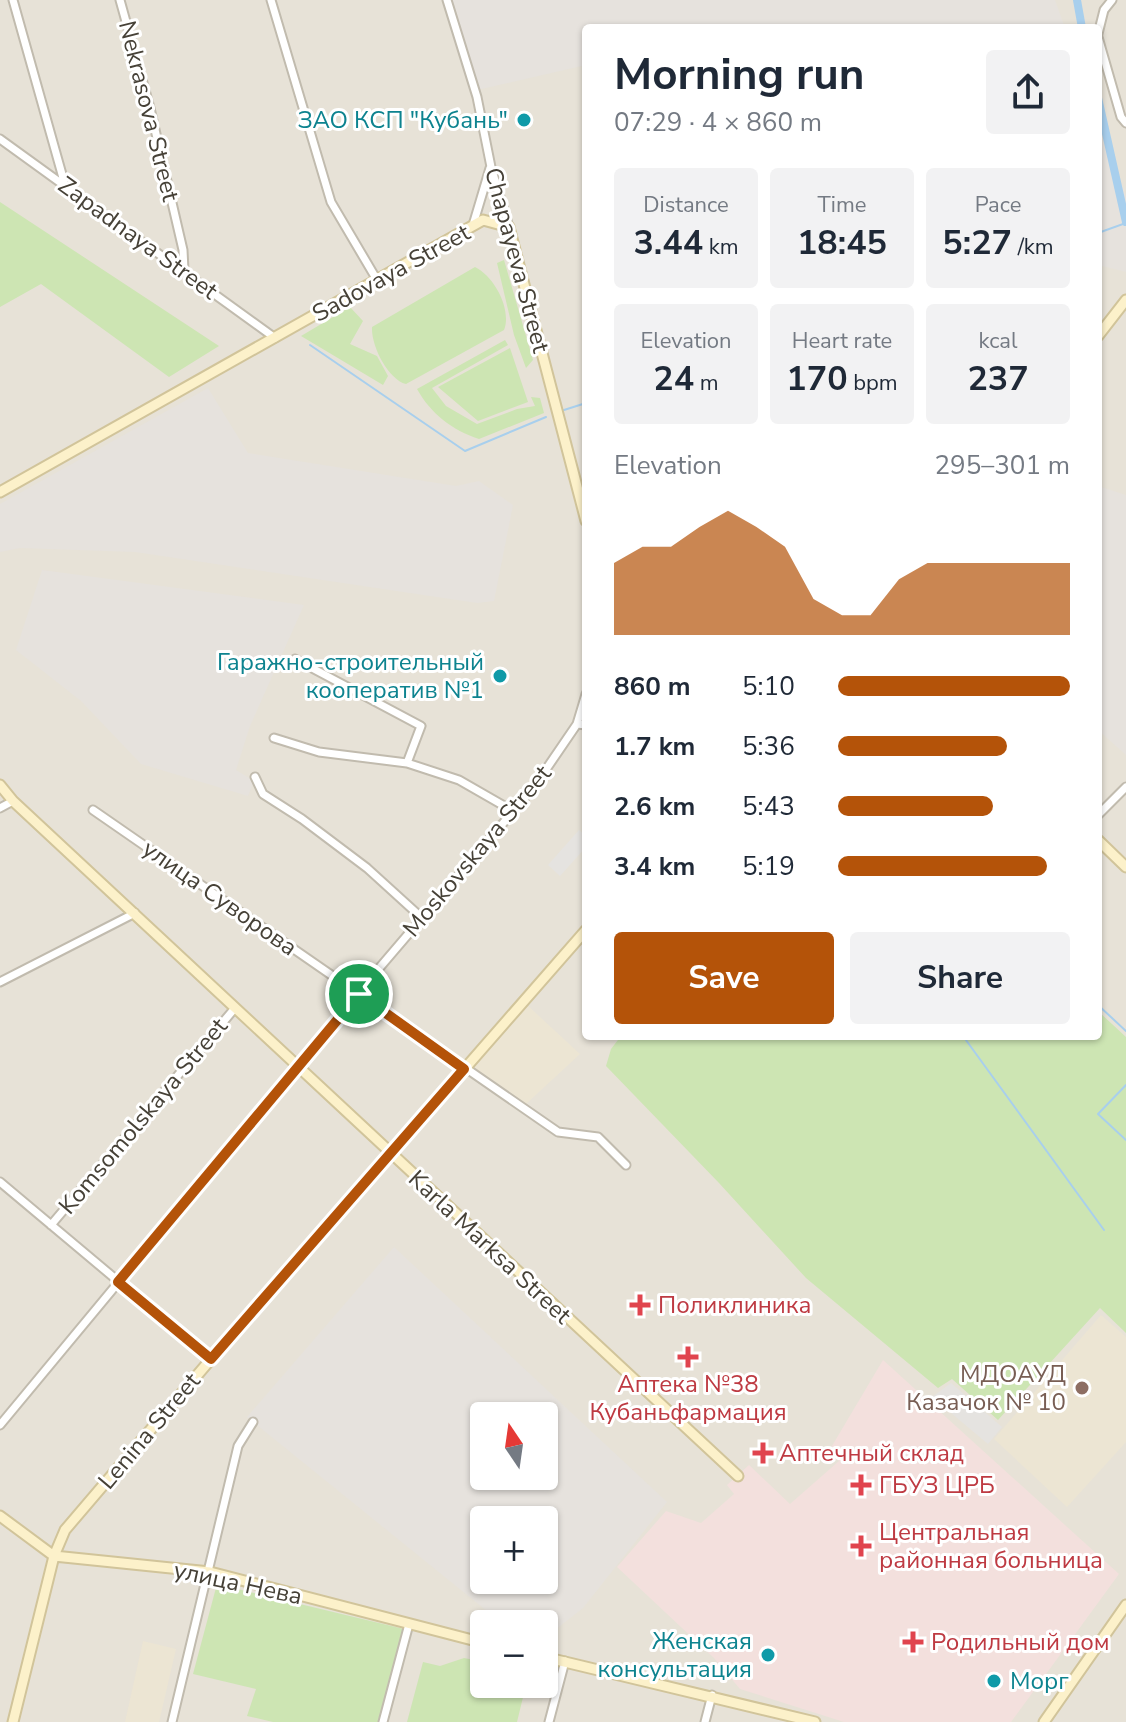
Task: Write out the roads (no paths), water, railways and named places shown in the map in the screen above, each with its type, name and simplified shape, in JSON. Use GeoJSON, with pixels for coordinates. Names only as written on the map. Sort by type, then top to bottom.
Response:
{"type":"FeatureCollection","features":[{"type":"Feature","properties":{"kind":"main road","name":"Sadovaya Street"},"geometry":{"type":"LineString","coordinates":[[0,492],[483,220],[509,227]]}},
{"type":"Feature","properties":{"kind":"main road","name":"Chapayeva Street"},"geometry":{"type":"LineString","coordinates":[[509,227],[582,506]]}},
{"type":"Feature","properties":{"kind":"main road"},"geometry":{"type":"LineString","coordinates":[[1102,331],[1126,300]]}},
{"type":"Feature","properties":{"kind":"main road","name":"Karla Marksa Street"},"geometry":{"type":"LineString","coordinates":[[0,785],[13,801],[738,1476]]}},
{"type":"Feature","properties":{"kind":"main road"},"geometry":{"type":"LineString","coordinates":[[1102,844],[1126,867]]}},
{"type":"Feature","properties":{"kind":"main road","name":"Lenina Street"},"geometry":{"type":"LineString","coordinates":[[13,1722],[54,1556],[65,1530],[582,935]]}},
{"type":"Feature","properties":{"kind":"main road"},"geometry":{"type":"LineString","coordinates":[[0,1516],[54,1556]]}},
{"type":"Feature","properties":{"kind":"main road","name":"улица Нева"},"geometry":{"type":"LineString","coordinates":[[54,1556],[210,1572],[470,1639]]}},
{"type":"Feature","properties":{"kind":"main road"},"geometry":{"type":"LineString","coordinates":[[1044,1722],[1126,1605]]}},
{"type":"Feature","properties":{"kind":"main road"},"geometry":{"type":"LineString","coordinates":[[558,1660],[815,1722]]}},
{"type":"Feature","properties":{"kind":"street"},"geometry":{"type":"LineString","coordinates":[[13,0],[65,185]]}},
{"type":"Feature","properties":{"kind":"street","name":"Nekrasova Street"},"geometry":{"type":"LineString","coordinates":[[120,0],[154,122],[183,250],[184,270]]}},
{"type":"Feature","properties":{"kind":"street"},"geometry":{"type":"LineString","coordinates":[[271,0],[331,202],[377,280]]}},
{"type":"Feature","properties":{"kind":"street","name":"Chapayeva Street"},"geometry":{"type":"LineString","coordinates":[[447,0],[477,97],[491,167],[509,227]]}},
{"type":"Feature","properties":{"kind":"street"},"geometry":{"type":"LineString","coordinates":[[1101,24],[1104,10],[1112,0]]}},
{"type":"Feature","properties":{"kind":"street"},"geometry":{"type":"LineString","coordinates":[[1102,50],[1121,117],[1126,123]]}},
{"type":"Feature","properties":{"kind":"street","name":"Zapadnaya Street"},"geometry":{"type":"LineString","coordinates":[[0,139],[275,338]]}},
{"type":"Feature","properties":{"kind":"street"},"geometry":{"type":"LineString","coordinates":[[472,227],[491,167]]}},
{"type":"Feature","properties":{"kind":"street"},"geometry":{"type":"LineString","coordinates":[[295,659],[421,726],[407,763]]}},
{"type":"Feature","properties":{"kind":"street","name":"Moskovskaya Street"},"geometry":{"type":"LineString","coordinates":[[0,1425],[534,787],[582,724]]}},
{"type":"Feature","properties":{"kind":"street"},"geometry":{"type":"LineString","coordinates":[[274,738],[319,752],[407,763],[459,780],[513,811]]}},
{"type":"Feature","properties":{"kind":"street"},"geometry":{"type":"LineString","coordinates":[[255,777],[263,794],[367,868],[422,918]]}},
{"type":"Feature","properties":{"kind":"street"},"geometry":{"type":"LineString","coordinates":[[1102,811],[1126,787]]}},
{"type":"Feature","properties":{"kind":"street"},"geometry":{"type":"LineString","coordinates":[[0,808],[13,801]]}},
{"type":"Feature","properties":{"kind":"street","name":"улица Суворова"},"geometry":{"type":"LineString","coordinates":[[93,810],[558,1132],[598,1137],[626,1165]]}},
{"type":"Feature","properties":{"kind":"street"},"geometry":{"type":"LineString","coordinates":[[0,982],[135,913]]}},
{"type":"Feature","properties":{"kind":"street","name":"Komsomolskaya Street"},"geometry":{"type":"LineString","coordinates":[[51,1225],[235,1008]]}},
{"type":"Feature","properties":{"kind":"street"},"geometry":{"type":"LineString","coordinates":[[0,1182],[211,1359]]}},
{"type":"Feature","properties":{"kind":"street"},"geometry":{"type":"LineString","coordinates":[[172,1722],[238,1446],[253,1422]]}},
{"type":"Feature","properties":{"kind":"street"},"geometry":{"type":"LineString","coordinates":[[383,1722],[409,1624]]}},
{"type":"Feature","properties":{"kind":"street"},"geometry":{"type":"LineString","coordinates":[[549,1722],[565,1661]]}},
{"type":"Feature","properties":{"kind":"street"},"geometry":{"type":"LineString","coordinates":[[705,1722],[712,1695]]}},
{"type":"Feature","properties":{"kind":"waterway"},"geometry":{"type":"LineString","coordinates":[[1077,0],[1081,24]]}},
{"type":"Feature","properties":{"kind":"waterway"},"geometry":{"type":"LineString","coordinates":[[1102,116],[1126,222]]}},
{"type":"Feature","properties":{"kind":"waterway"},"geometry":{"type":"LineString","coordinates":[[1102,232],[1126,223]]}},
{"type":"Feature","properties":{"kind":"waterway"},"geometry":{"type":"LineString","coordinates":[[310,345],[465,451],[546,417]]}},
{"type":"Feature","properties":{"kind":"waterway"},"geometry":{"type":"LineString","coordinates":[[564,410],[582,404]]}},
{"type":"Feature","properties":{"kind":"waterway"},"geometry":{"type":"LineString","coordinates":[[1102,1009],[1126,1031]]}},
{"type":"Feature","properties":{"kind":"waterway"},"geometry":{"type":"LineString","coordinates":[[966,1040],[1104,1230]]}},
{"type":"Feature","properties":{"kind":"waterway"},"geometry":{"type":"LineString","coordinates":[[1126,1085],[1098,1114],[1126,1140]]}},
{"type":"Feature","properties":{"kind":"place","name":"ЗАО КСП \"Кубань\""},"geometry":{"type":"Point","coordinates":[524,120]}},
{"type":"Feature","properties":{"kind":"place","name":"Гаражно-строительный кооператив №1"},"geometry":{"type":"Point","coordinates":[500,676]}},
{"type":"Feature","properties":{"kind":"place","name":"Поликлиника"},"geometry":{"type":"Point","coordinates":[640,1305]}},
{"type":"Feature","properties":{"kind":"place","name":"Аптека №38 Кубаньфармация"},"geometry":{"type":"Point","coordinates":[688,1357]}},
{"type":"Feature","properties":{"kind":"place","name":"МДОАУД Казачок № 10"},"geometry":{"type":"Point","coordinates":[1082,1388]}},
{"type":"Feature","properties":{"kind":"place","name":"Аптечный склад"},"geometry":{"type":"Point","coordinates":[763,1453]}},
{"type":"Feature","properties":{"kind":"place","name":"ГБУЗ ЦРБ"},"geometry":{"type":"Point","coordinates":[861,1485]}},
{"type":"Feature","properties":{"kind":"place","name":"Центральная районная больница"},"geometry":{"type":"Point","coordinates":[861,1546]}},
{"type":"Feature","properties":{"kind":"place","name":"Родильный дом"},"geometry":{"type":"Point","coordinates":[913,1642]}},
{"type":"Feature","properties":{"kind":"place","name":"Женская консультация"},"geometry":{"type":"Point","coordinates":[768,1655]}},
{"type":"Feature","properties":{"kind":"place","name":"Морг"},"geometry":{"type":"Point","coordinates":[994,1681]}}]}
